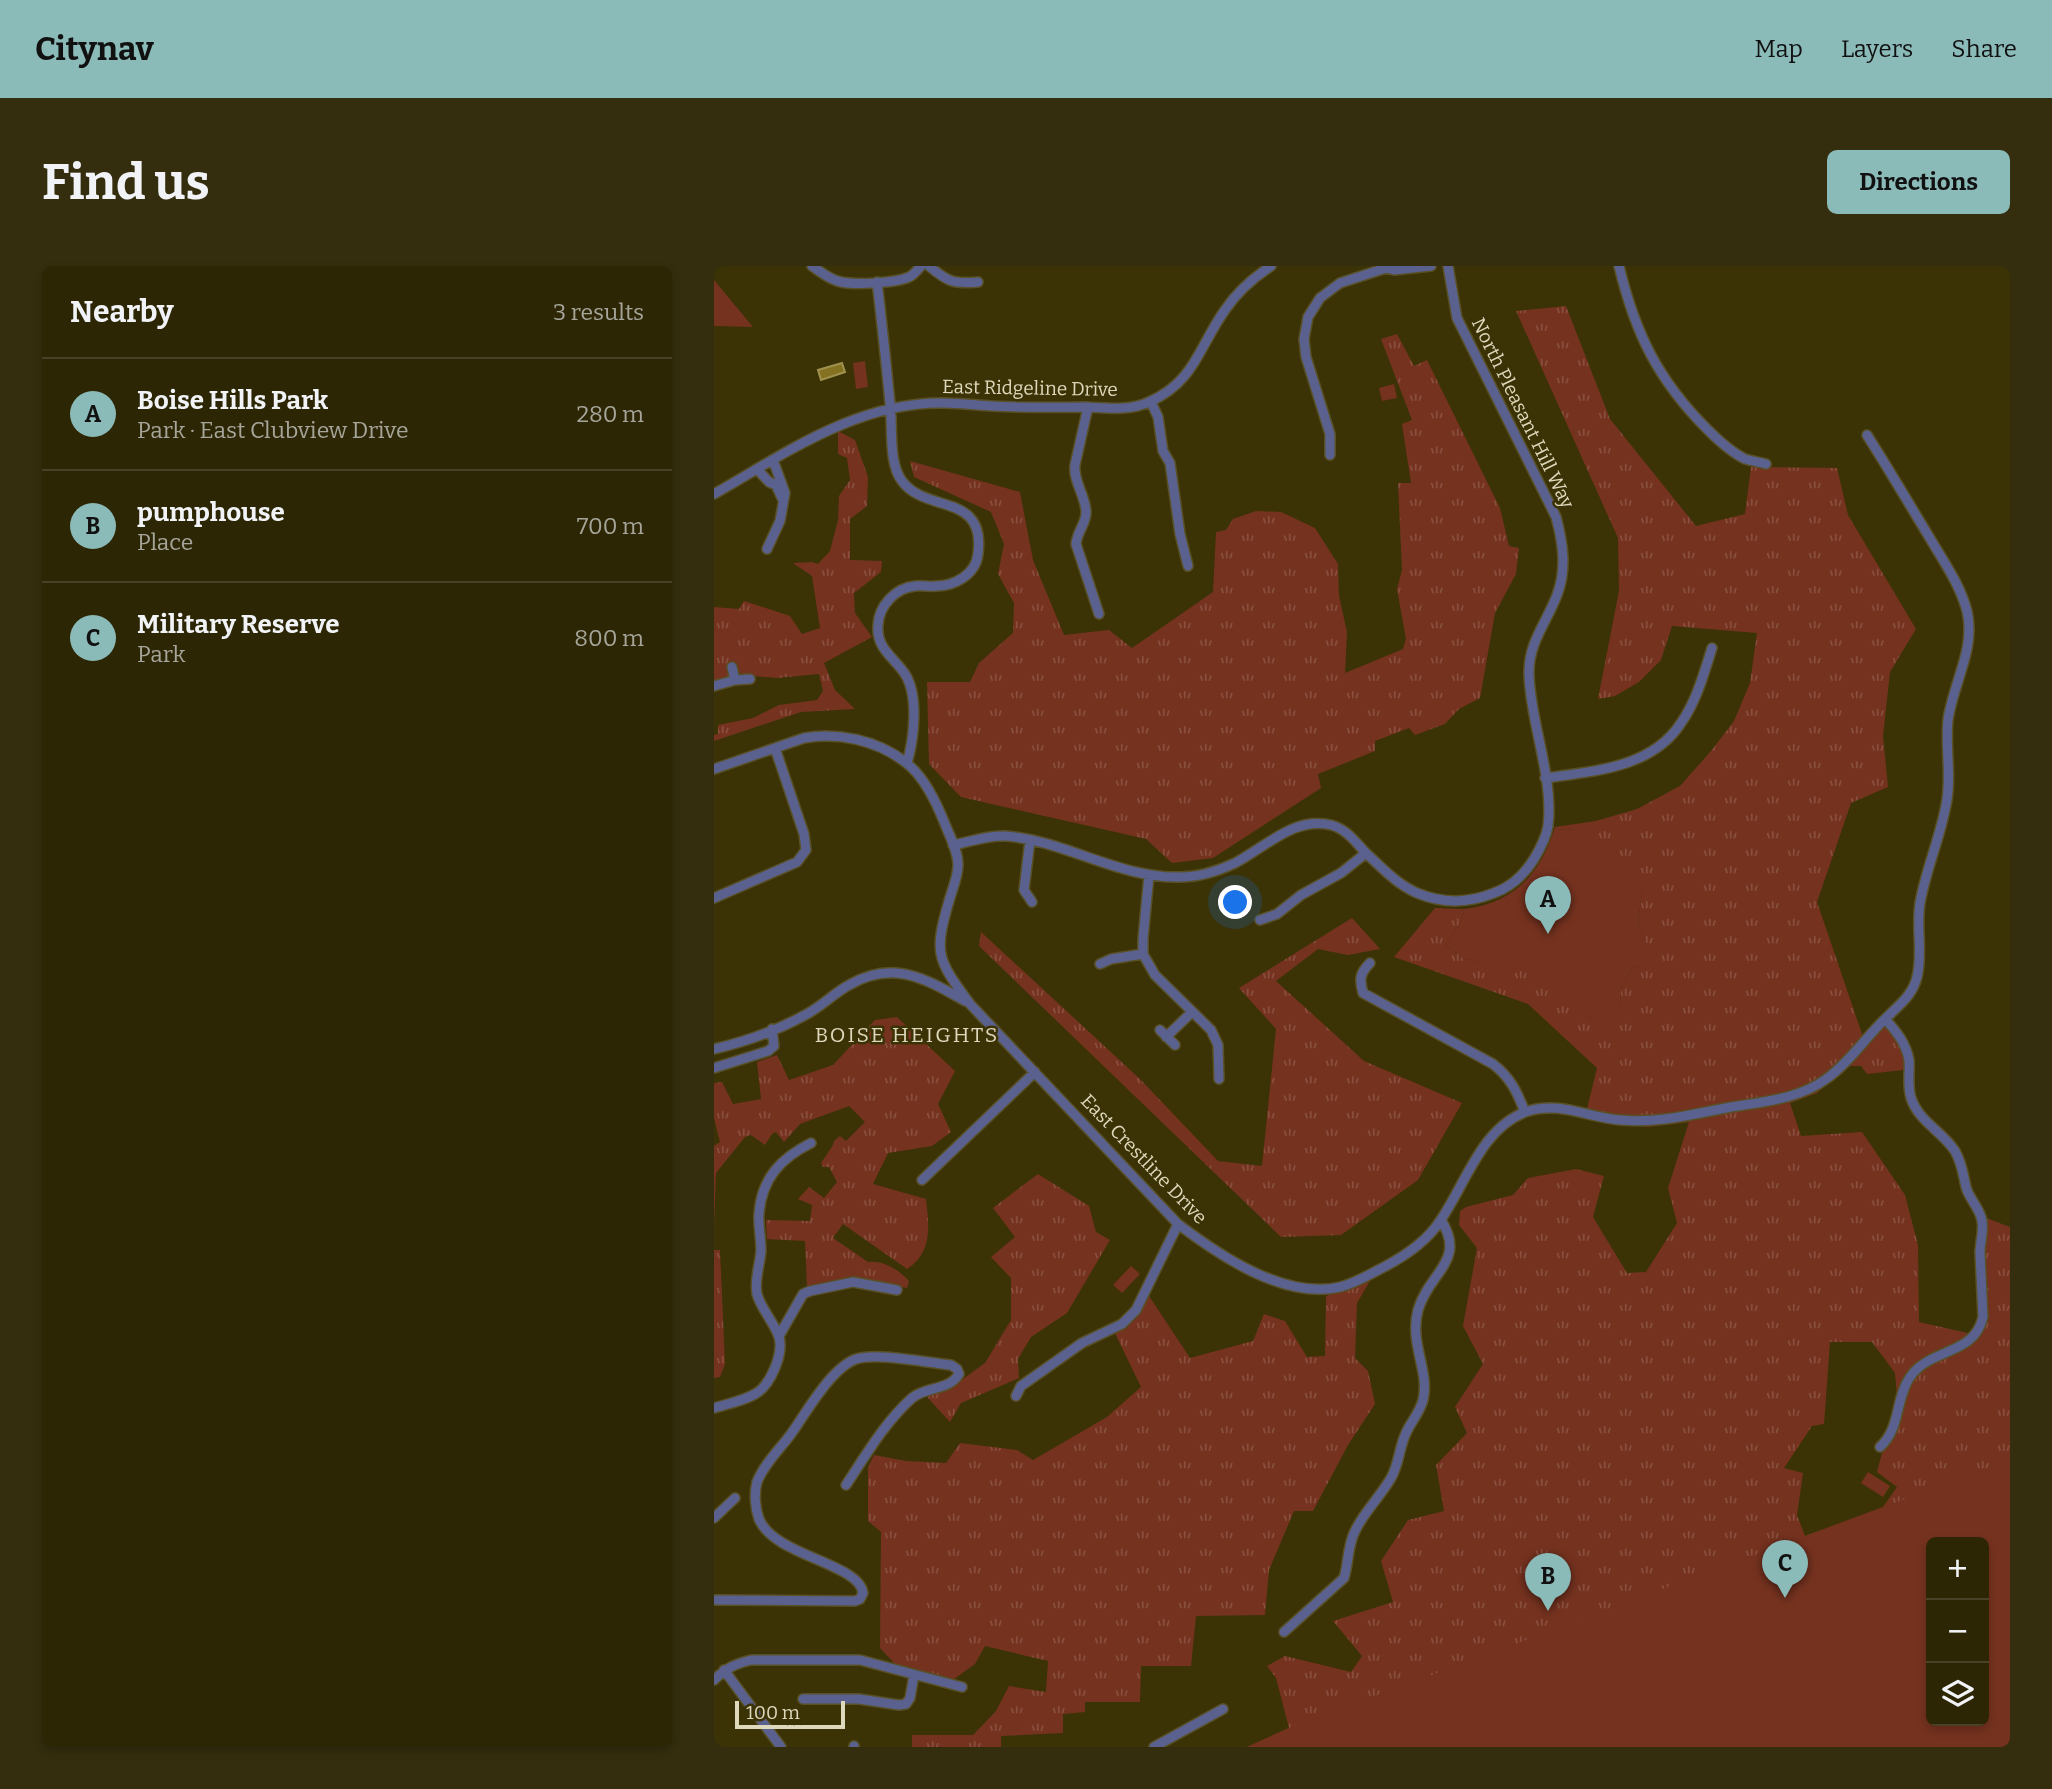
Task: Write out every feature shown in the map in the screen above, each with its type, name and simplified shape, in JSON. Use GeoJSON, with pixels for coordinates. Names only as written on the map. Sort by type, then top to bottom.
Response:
{"type":"FeatureCollection","features":[{"type":"Feature","properties":{"kind":"street"},"geometry":{"type":"LineString","coordinates":[[812,266],[831,279],[841,282],[877,282],[908,278],[921,266]]}},
{"type":"Feature","properties":{"kind":"street"},"geometry":{"type":"LineString","coordinates":[[929,266],[951,282],[978,282]]}},
{"type":"Feature","properties":{"kind":"street","name":"East Ridgeline Drive"},"geometry":{"type":"LineString","coordinates":[[714,494],[809,439],[856,418],[891,408],[941,402],[992,406],[1127,407],[1151,402],[1183,379],[1199,357],[1224,310],[1248,284],[1270,266]]}},
{"type":"Feature","properties":{"kind":"street"},"geometry":{"type":"LineString","coordinates":[[1330,455],[1330,434],[1306,357],[1304,339],[1308,317],[1321,298],[1340,284],[1387,267],[1394,270],[1431,266]]}},
{"type":"Feature","properties":{"kind":"street","name":"North Pleasant Hill Way"},"geometry":{"type":"LineString","coordinates":[[953,845],[1003,836],[1030,840],[1149,875],[1179,877],[1218,870],[1288,830],[1305,824],[1331,825],[1343,830],[1399,882],[1415,892],[1431,897],[1466,901],[1483,898],[1517,881],[1530,865],[1545,837],[1548,814],[1529,676],[1529,658],[1557,596],[1562,575],[1561,534],[1556,517],[1457,318],[1448,266]]}},
{"type":"Feature","properties":{"kind":"street"},"geometry":{"type":"LineString","coordinates":[[1619,266],[1638,330],[1657,368],[1683,405],[1723,444],[1745,458],[1766,464]]}},
{"type":"Feature","properties":{"kind":"street"},"geometry":{"type":"LineString","coordinates":[[877,282],[894,462],[903,482],[922,496],[963,511],[973,521],[979,545],[975,566],[960,580],[949,585],[908,587],[888,600],[879,614],[877,630],[882,647],[906,676],[911,688],[912,740],[906,762]]}},
{"type":"Feature","properties":{"kind":"street"},"geometry":{"type":"LineString","coordinates":[[1151,402],[1158,417],[1163,451],[1170,463],[1180,534],[1188,566]]}},
{"type":"Feature","properties":{"kind":"street"},"geometry":{"type":"LineString","coordinates":[[1088,407],[1074,472],[1086,508],[1085,522],[1077,535],[1076,544],[1099,614]]}},
{"type":"Feature","properties":{"kind":"street","name":"East Crestline Drive"},"geometry":{"type":"LineString","coordinates":[[970,1004],[1178,1224],[1206,1245],[1272,1280],[1296,1288],[1321,1290],[1342,1287],[1392,1263],[1416,1246],[1441,1220],[1483,1147],[1497,1131],[1525,1112],[1536,1109],[1566,1109],[1617,1120],[1656,1121],[1782,1098],[1814,1087],[1829,1078],[1885,1018],[1907,999],[1914,987],[1918,974],[1920,905],[1947,805],[1950,784],[1948,720],[1969,644],[1966,608],[1953,577],[1867,435]]}},
{"type":"Feature","properties":{"kind":"street"},"geometry":{"type":"LineString","coordinates":[[773,460],[776,481]]}},
{"type":"Feature","properties":{"kind":"street"},"geometry":{"type":"LineString","coordinates":[[757,469],[776,481],[785,493],[780,521],[767,549]]}},
{"type":"Feature","properties":{"kind":"street"},"geometry":{"type":"LineString","coordinates":[[1545,778],[1613,768],[1629,763],[1667,739],[1690,709],[1712,648]]}},
{"type":"Feature","properties":{"kind":"street"},"geometry":{"type":"LineString","coordinates":[[732,667],[735,680]]}},
{"type":"Feature","properties":{"kind":"street"},"geometry":{"type":"LineString","coordinates":[[714,687],[735,680],[750,679]]}},
{"type":"Feature","properties":{"kind":"street"},"geometry":{"type":"LineString","coordinates":[[714,769],[803,738],[817,736],[845,737],[883,748],[906,762],[932,795],[957,855],[957,874],[942,925],[940,949],[945,970],[970,1004]]}},
{"type":"Feature","properties":{"kind":"street"},"geometry":{"type":"LineString","coordinates":[[714,898],[797,862],[806,850],[804,834],[775,748]]}},
{"type":"Feature","properties":{"kind":"street"},"geometry":{"type":"LineString","coordinates":[[1030,840],[1024,890],[1032,902]]}},
{"type":"Feature","properties":{"kind":"street"},"geometry":{"type":"LineString","coordinates":[[1260,920],[1277,914],[1301,895],[1341,873],[1366,853]]}},
{"type":"Feature","properties":{"kind":"street"},"geometry":{"type":"LineString","coordinates":[[1149,875],[1143,954],[1155,975],[1211,1030],[1218,1045],[1219,1079]]}},
{"type":"Feature","properties":{"kind":"street"},"geometry":{"type":"LineString","coordinates":[[1100,964],[1111,959],[1143,954]]}},
{"type":"Feature","properties":{"kind":"street"},"geometry":{"type":"LineString","coordinates":[[1370,963],[1361,971],[1363,993],[1493,1064],[1506,1074],[1525,1112]]}},
{"type":"Feature","properties":{"kind":"street"},"geometry":{"type":"LineString","coordinates":[[714,1049],[805,1015],[858,980],[885,974],[913,975],[928,980],[970,1004]]}},
{"type":"Feature","properties":{"kind":"street"},"geometry":{"type":"LineString","coordinates":[[1175,1045],[1163,1033],[1192,1012]]}},
{"type":"Feature","properties":{"kind":"street"},"geometry":{"type":"LineString","coordinates":[[1880,1447],[1891,1434],[1903,1390],[1916,1370],[1939,1354],[1970,1341],[1977,1334],[1983,1317],[1980,1214],[1968,1193],[1961,1161],[1953,1148],[1917,1112],[1911,1096],[1906,1048],[1885,1018]]}},
{"type":"Feature","properties":{"kind":"street"},"geometry":{"type":"LineString","coordinates":[[714,1068],[768,1051],[774,1046],[772,1029]]}},
{"type":"Feature","properties":{"kind":"street"},"geometry":{"type":"LineString","coordinates":[[922,1180],[1035,1072]]}},
{"type":"Feature","properties":{"kind":"street"},"geometry":{"type":"LineString","coordinates":[[714,1408],[760,1391],[778,1359],[779,1336],[756,1288],[761,1245],[759,1214],[762,1196],[776,1167],[792,1152],[811,1143]]}},
{"type":"Feature","properties":{"kind":"street"},"geometry":{"type":"LineString","coordinates":[[1284,1632],[1343,1578],[1348,1548],[1357,1527],[1390,1480],[1405,1435],[1421,1408],[1425,1388],[1416,1345],[1416,1321],[1424,1293],[1451,1251],[1449,1232],[1441,1220]]}},
{"type":"Feature","properties":{"kind":"street"},"geometry":{"type":"LineString","coordinates":[[1016,1396],[1021,1386],[1082,1343],[1122,1324],[1136,1310],[1178,1224]]}},
{"type":"Feature","properties":{"kind":"street"},"geometry":{"type":"LineString","coordinates":[[779,1336],[803,1294],[810,1291],[853,1282],[897,1290]]}},
{"type":"Feature","properties":{"kind":"street"},"geometry":{"type":"LineString","coordinates":[[714,1600],[860,1599],[863,1587],[858,1581],[780,1541],[764,1528],[756,1507],[757,1483],[821,1391],[852,1360],[873,1357],[951,1365],[957,1369],[959,1374],[949,1384],[914,1396],[884,1430],[846,1485]]}},
{"type":"Feature","properties":{"kind":"street"},"geometry":{"type":"LineString","coordinates":[[714,1518],[735,1497]]}},
{"type":"Feature","properties":{"kind":"street"},"geometry":{"type":"LineString","coordinates":[[714,1680],[724,1670],[751,1660],[860,1660],[962,1687]]}},
{"type":"Feature","properties":{"kind":"street"},"geometry":{"type":"LineString","coordinates":[[724,1670],[781,1747]]}},
{"type":"Feature","properties":{"kind":"street"},"geometry":{"type":"LineString","coordinates":[[803,1699],[859,1699],[906,1704],[915,1675]]}},
{"type":"Feature","properties":{"kind":"street"},"geometry":{"type":"LineString","coordinates":[[1154,1747],[1223,1709]]}},
{"type":"Feature","properties":{"kind":"green space"},"geometry":{"type":"Polygon","coordinates":[[[714,280],[753,327],[714,326],[714,280]]]}},
{"type":"Feature","properties":{"kind":"green space"},"geometry":{"type":"Polygon","coordinates":[[[1566,306],[1610,419],[1696,526],[1745,514],[1751,467],[1837,468],[1848,515],[1916,629],[1890,672],[1883,736],[1888,787],[1851,803],[1817,902],[1862,1034],[1896,1024],[1911,1054],[1912,1069],[1867,1074],[1861,1066],[1845,1066],[1817,1093],[1790,1103],[1801,1136],[1862,1132],[1905,1195],[1918,1245],[1919,1322],[1972,1334],[1979,1318],[1978,1215],[2010,1227],[2010,1747],[1247,1747],[1289,1728],[1276,1678],[1267,1666],[1285,1656],[1351,1672],[1362,1656],[1333,1621],[1393,1602],[1381,1561],[1408,1520],[1444,1511],[1436,1465],[1467,1433],[1455,1407],[1483,1364],[1463,1326],[1477,1248],[1459,1225],[1460,1211],[1513,1195],[1528,1178],[1576,1169],[1604,1176],[1593,1217],[1627,1273],[1646,1272],[1677,1223],[1668,1188],[1689,1122],[1647,1127],[1585,1117],[1597,1068],[1528,1004],[1394,957],[1435,908],[1464,909],[1462,920],[1446,945],[1464,959],[1529,970],[1594,1020],[1619,1007],[1622,984],[1633,968],[1655,963],[1638,924],[1642,891],[1575,829],[1554,830],[1555,827],[1596,821],[1637,809],[1680,786],[1734,721],[1750,683],[1757,633],[1672,626],[1661,660],[1639,682],[1615,696],[1598,699],[1619,591],[1618,538],[1516,311],[1566,306]],[[1830,1342],[1824,1424],[1812,1426],[1784,1468],[1803,1473],[1797,1515],[1805,1536],[1883,1507],[1897,1487],[1877,1472],[1897,1396],[1895,1373],[1872,1342],[1830,1342]]]}},
{"type":"Feature","properties":{"kind":"green space"},"geometry":{"type":"Polygon","coordinates":[[[1397,334],[1414,366],[1427,360],[1500,508],[1509,546],[1519,548],[1516,574],[1495,613],[1480,698],[1459,709],[1445,724],[1415,735],[1409,728],[1375,741],[1375,751],[1318,774],[1321,788],[1213,858],[1172,863],[1146,839],[961,797],[929,764],[927,682],[970,682],[979,663],[1013,633],[1014,603],[998,574],[1004,544],[991,512],[914,477],[910,461],[1020,492],[1033,560],[1064,635],[1109,630],[1132,648],[1213,592],[1216,532],[1226,530],[1233,519],[1256,511],[1281,512],[1315,528],[1338,564],[1339,596],[1347,632],[1345,673],[1403,649],[1406,639],[1397,589],[1402,570],[1398,483],[1411,483],[1402,424],[1412,420],[1381,339],[1397,334]]]}},
{"type":"Feature","properties":{"kind":"green space"},"geometry":{"type":"Polygon","coordinates":[[[865,361],[868,387],[856,389],[853,363],[865,361]]]}},
{"type":"Feature","properties":{"kind":"green space"},"geometry":{"type":"Polygon","coordinates":[[[1394,384],[1397,398],[1382,401],[1379,388],[1394,384]]]}},
{"type":"Feature","properties":{"kind":"green space"},"geometry":{"type":"Polygon","coordinates":[[[838,431],[855,440],[868,477],[867,506],[850,519],[850,560],[882,561],[881,572],[854,593],[855,613],[872,637],[824,663],[835,690],[855,709],[801,712],[714,741],[714,735],[718,734],[718,725],[753,718],[779,705],[817,700],[823,691],[819,674],[777,678],[742,675],[734,666],[727,679],[714,683],[714,607],[739,609],[744,601],[790,616],[802,634],[820,628],[812,576],[793,563],[818,564],[830,551],[838,520],[839,496],[850,480],[847,458],[838,454],[838,431]]]}},
{"type":"Feature","properties":{"kind":"green space"},"geometry":{"type":"Polygon","coordinates":[[[1575,829],[1613,849],[1633,867],[1642,891],[1638,924],[1656,964],[1633,968],[1622,984],[1619,1008],[1613,1019],[1594,1020],[1529,971],[1464,959],[1446,945],[1462,920],[1464,909],[1481,906],[1510,894],[1541,861],[1554,830],[1575,829]]]}},
{"type":"Feature","properties":{"kind":"green space"},"geometry":{"type":"Polygon","coordinates":[[[1352,918],[1380,949],[1348,955],[1318,949],[1276,981],[1364,1061],[1462,1103],[1418,1180],[1341,1235],[1281,1237],[979,946],[981,932],[1140,1079],[1218,1161],[1262,1166],[1276,1029],[1239,988],[1352,918]]]}},
{"type":"Feature","properties":{"kind":"green space"},"geometry":{"type":"Polygon","coordinates":[[[897,1017],[955,1071],[938,1104],[951,1132],[932,1146],[888,1153],[873,1184],[926,1199],[928,1229],[925,1247],[907,1269],[843,1224],[833,1238],[868,1262],[885,1264],[896,1270],[909,1281],[907,1288],[849,1278],[807,1287],[805,1241],[767,1239],[766,1220],[810,1221],[812,1205],[798,1199],[809,1187],[824,1198],[837,1182],[829,1167],[823,1167],[821,1163],[834,1141],[840,1136],[846,1141],[865,1122],[849,1106],[800,1124],[784,1142],[776,1132],[765,1145],[751,1135],[745,1137],[716,1173],[714,1226],[714,1146],[720,1142],[714,1118],[714,1083],[722,1082],[733,1104],[761,1099],[757,1062],[777,1055],[789,1080],[833,1065],[875,1020],[897,1017]]]}},
{"type":"Feature","properties":{"kind":"green space"},"geometry":{"type":"Polygon","coordinates":[[[1038,1174],[1089,1206],[1096,1232],[1110,1240],[1067,1313],[1031,1337],[1018,1359],[1019,1378],[961,1403],[950,1422],[927,1397],[952,1387],[985,1363],[1011,1320],[1011,1278],[991,1257],[1015,1237],[993,1208],[1038,1174]]]}},
{"type":"Feature","properties":{"kind":"green space"},"geometry":{"type":"Polygon","coordinates":[[[714,1250],[720,1250],[725,1364],[720,1377],[714,1378],[714,1250]]]}},
{"type":"Feature","properties":{"kind":"green space"},"geometry":{"type":"Polygon","coordinates":[[[1131,1266],[1140,1274],[1122,1293],[1113,1285],[1131,1266]]]}},
{"type":"Feature","properties":{"kind":"green space"},"geometry":{"type":"Polygon","coordinates":[[[1371,1279],[1357,1303],[1355,1358],[1368,1371],[1375,1404],[1348,1445],[1313,1511],[1294,1511],[1269,1570],[1265,1615],[1196,1616],[1191,1666],[1141,1666],[1140,1702],[1085,1702],[1085,1712],[1063,1714],[1063,1733],[1001,1736],[1001,1747],[912,1747],[912,1735],[973,1735],[996,1711],[1009,1686],[1046,1692],[1048,1661],[985,1646],[975,1664],[954,1679],[895,1664],[880,1648],[881,1532],[868,1521],[868,1467],[874,1455],[906,1461],[946,1463],[960,1443],[1017,1450],[1033,1460],[1107,1417],[1141,1387],[1115,1333],[1134,1318],[1149,1296],[1190,1358],[1253,1341],[1264,1314],[1285,1321],[1307,1357],[1325,1356],[1326,1296],[1371,1279]]]}},
{"type":"Feature","properties":{"kind":"green space"},"geometry":{"type":"Polygon","coordinates":[[[2010,1460],[2010,1747],[1247,1747],[1289,1728],[2010,1460]]]}},
{"type":"Feature","properties":{"kind":"green space"},"geometry":{"type":"Polygon","coordinates":[[[1868,1472],[1890,1486],[1883,1497],[1861,1483],[1868,1472]]]}},
{"type":"Feature","properties":{"kind":"shaded area"},"geometry":{"type":"Polygon","coordinates":[[[842,363],[845,372],[821,380],[818,370],[842,363]]]}},
{"type":"Feature","properties":{"kind":"place","name":"Boise Hills Park"},"geometry":{"type":"Point","coordinates":[1548,934]}},
{"type":"Feature","properties":{"kind":"place","name":"Military Reserve"},"geometry":{"type":"Point","coordinates":[1785,1598]}},
{"type":"Feature","properties":{"kind":"place","name":"pumphouse"},"geometry":{"type":"Point","coordinates":[1548,1611]}},
{"type":"Feature","properties":{"kind":"district","name":"BOISE HEIGHTS"},"geometry":{"type":"Point","coordinates":[907,1035]}}]}
